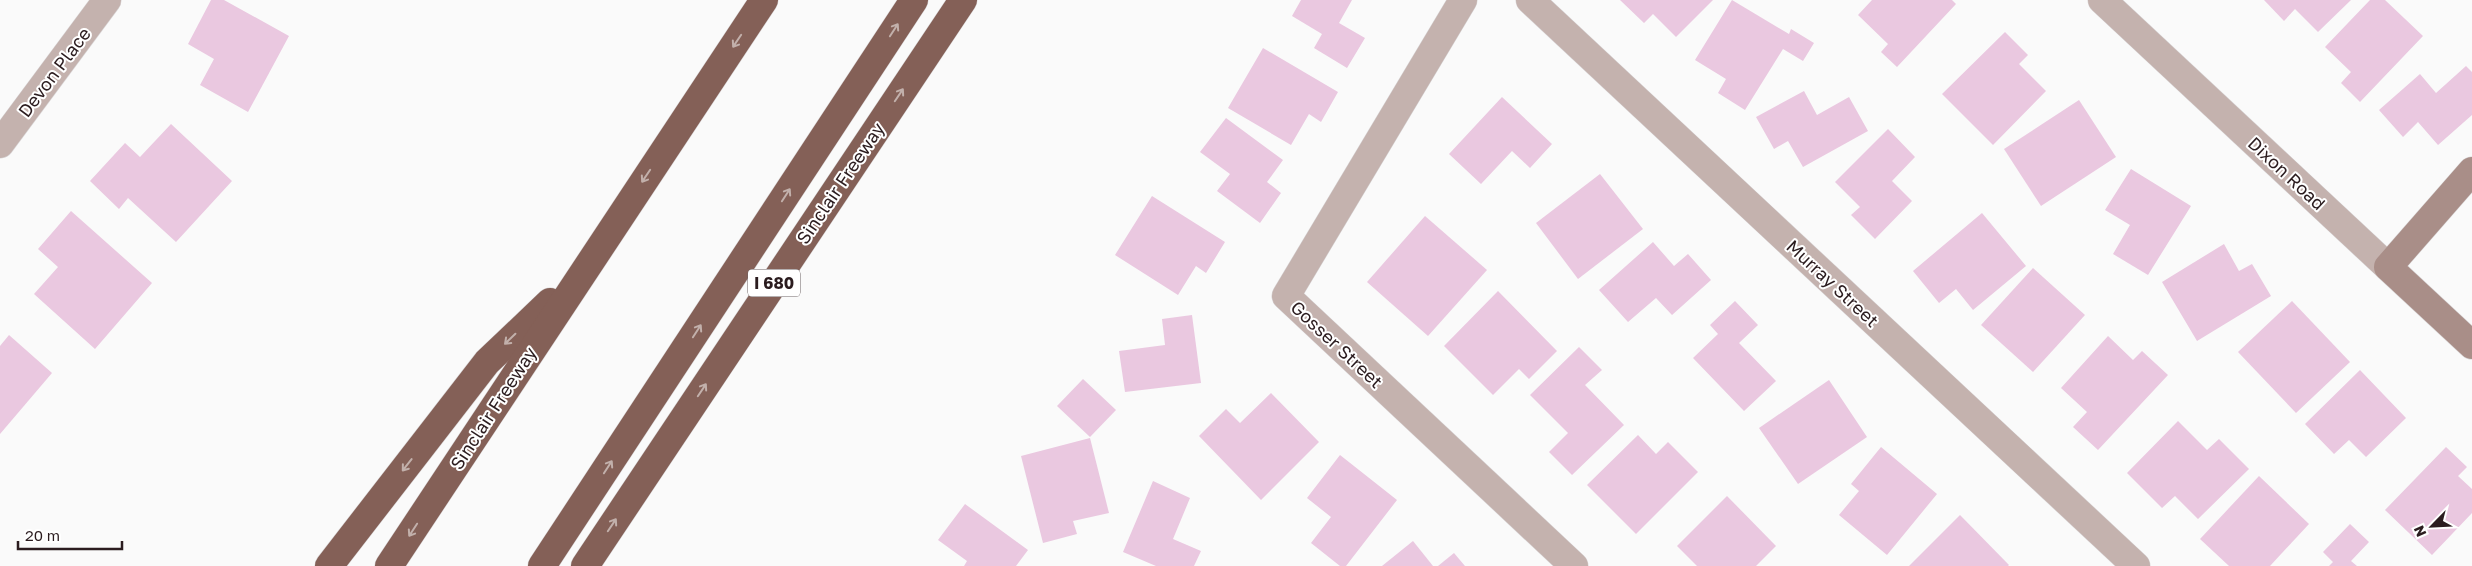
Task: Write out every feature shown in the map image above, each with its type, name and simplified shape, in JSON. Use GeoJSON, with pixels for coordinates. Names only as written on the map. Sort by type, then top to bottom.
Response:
{"type":"FeatureCollection","features":[{"type":"Feature","properties":{"kind":"highway","name":"Sinclair Freeway"},"geometry":{"type":"LineString","coordinates":[[389,566],[764,0]]}},
{"type":"Feature","properties":{"kind":"highway","name":"I 680"},"geometry":{"type":"LineString","coordinates":[[542,566],[914,0]]}},
{"type":"Feature","properties":{"kind":"highway","name":"Sinclair Freeway"},"geometry":{"type":"LineString","coordinates":[[585,566],[963,0]]}},
{"type":"Feature","properties":{"kind":"highway"},"geometry":{"type":"LineString","coordinates":[[329,566],[487,362],[584,270]]}},
{"type":"Feature","properties":{"kind":"street","name":"Devon Place"},"geometry":{"type":"LineString","coordinates":[[0,144],[107,0]]}},
{"type":"Feature","properties":{"kind":"street","name":"Gosser Street"},"geometry":{"type":"LineString","coordinates":[[1463,0],[1286,296],[1574,566]]}},
{"type":"Feature","properties":{"kind":"street","name":"Murray Street"},"geometry":{"type":"LineString","coordinates":[[1530,0],[2136,566]]}},
{"type":"Feature","properties":{"kind":"street","name":"Dixon Road"},"geometry":{"type":"LineString","coordinates":[[2102,0],[2472,345]]}},
{"type":"Feature","properties":{"kind":"street"},"geometry":{"type":"LineString","coordinates":[[2388,267],[2472,171]]}},
{"type":"Feature","properties":{"kind":"building"},"geometry":{"type":"Polygon","coordinates":[[[211,0],[224,0],[289,36],[248,112],[200,85],[214,59],[188,44],[211,0]]]}},
{"type":"Feature","properties":{"kind":"building"},"geometry":{"type":"Polygon","coordinates":[[[1301,0],[1352,0],[1339,23],[1365,38],[1347,68],[1314,48],[1322,34],[1292,16],[1301,0]]]}},
{"type":"Feature","properties":{"kind":"building"},"geometry":{"type":"Polygon","coordinates":[[[1620,0],[1713,0],[1676,37],[1653,14],[1644,23],[1620,0]]]}},
{"type":"Feature","properties":{"kind":"building"},"geometry":{"type":"Polygon","coordinates":[[[1732,0],[1789,34],[1791,29],[1814,43],[1803,61],[1783,49],[1745,110],[1718,93],[1726,79],[1695,60],[1732,0]]]}},
{"type":"Feature","properties":{"kind":"building"},"geometry":{"type":"Polygon","coordinates":[[[1872,0],[1952,0],[1956,4],[1897,67],[1881,52],[1888,44],[1858,15],[1872,0]]]}},
{"type":"Feature","properties":{"kind":"building"},"geometry":{"type":"Polygon","coordinates":[[[2264,0],[2351,0],[2318,32],[2295,9],[2284,21],[2264,0]]]}},
{"type":"Feature","properties":{"kind":"building"},"geometry":{"type":"Polygon","coordinates":[[[2370,0],[2385,0],[2423,36],[2360,102],[2341,83],[2351,72],[2325,47],[2370,0]]]}},
{"type":"Feature","properties":{"kind":"building"},"geometry":{"type":"Polygon","coordinates":[[[2005,32],[2028,55],[2019,64],[2046,91],[1993,145],[1942,94],[2005,32]]]}},
{"type":"Feature","properties":{"kind":"building"},"geometry":{"type":"Polygon","coordinates":[[[1263,48],[1338,92],[1321,122],[1309,114],[1291,145],[1228,108],[1263,48]]]}},
{"type":"Feature","properties":{"kind":"building"},"geometry":{"type":"Polygon","coordinates":[[[2466,66],[2472,72],[2472,115],[2438,145],[2418,122],[2403,137],[2379,110],[2420,74],[2436,93],[2466,66]]]}},
{"type":"Feature","properties":{"kind":"building"},"geometry":{"type":"Polygon","coordinates":[[[1804,91],[1817,115],[1849,97],[1868,131],[1803,167],[1788,141],[1774,149],[1756,117],[1804,91]]]}},
{"type":"Feature","properties":{"kind":"building"},"geometry":{"type":"Polygon","coordinates":[[[1502,97],[1552,144],[1530,168],[1512,151],[1481,184],[1449,154],[1502,97]]]}},
{"type":"Feature","properties":{"kind":"building"},"geometry":{"type":"Polygon","coordinates":[[[2079,100],[2116,157],[2041,206],[2004,149],[2079,100]]]}},
{"type":"Feature","properties":{"kind":"building"},"geometry":{"type":"Polygon","coordinates":[[[1226,118],[1283,160],[1267,182],[1281,193],[1260,223],[1217,191],[1230,174],[1200,152],[1226,118]]]}},
{"type":"Feature","properties":{"kind":"building"},"geometry":{"type":"Polygon","coordinates":[[[171,124],[232,181],[176,242],[128,198],[119,209],[90,181],[125,143],[140,157],[171,124]]]}},
{"type":"Feature","properties":{"kind":"building"},"geometry":{"type":"Polygon","coordinates":[[[1888,129],[1915,157],[1892,181],[1912,201],[1875,239],[1851,215],[1860,207],[1835,182],[1888,129]]]}},
{"type":"Feature","properties":{"kind":"building"},"geometry":{"type":"Polygon","coordinates":[[[2131,169],[2191,206],[2148,275],[2113,254],[2130,225],[2105,210],[2131,169]]]}},
{"type":"Feature","properties":{"kind":"building"},"geometry":{"type":"Polygon","coordinates":[[[1600,174],[1643,229],[1578,279],[1536,223],[1600,174]]]}},
{"type":"Feature","properties":{"kind":"building"},"geometry":{"type":"Polygon","coordinates":[[[1152,196],[1225,242],[1206,273],[1196,266],[1178,295],[1115,255],[1152,196]]]}},
{"type":"Feature","properties":{"kind":"building"},"geometry":{"type":"Polygon","coordinates":[[[71,211],[152,283],[95,349],[34,294],[58,267],[38,249],[71,211]]]}},
{"type":"Feature","properties":{"kind":"building"},"geometry":{"type":"Polygon","coordinates":[[[1982,213],[2026,266],[1973,310],[1956,289],[1939,303],[1913,271],[1982,213]]]}},
{"type":"Feature","properties":{"kind":"building"},"geometry":{"type":"Polygon","coordinates":[[[1425,216],[1487,270],[1428,336],[1367,282],[1425,216]]]}},
{"type":"Feature","properties":{"kind":"building"},"geometry":{"type":"Polygon","coordinates":[[[1653,242],[1674,266],[1688,254],[1711,280],[1672,315],[1656,298],[1628,322],[1599,290],[1653,242]]]}},
{"type":"Feature","properties":{"kind":"building"},"geometry":{"type":"Polygon","coordinates":[[[2224,244],[2239,271],[2252,264],[2271,296],[2197,341],[2162,282],[2224,244]]]}},
{"type":"Feature","properties":{"kind":"building"},"geometry":{"type":"Polygon","coordinates":[[[2033,268],[2085,315],[2033,372],[1981,325],[2033,268]]]}},
{"type":"Feature","properties":{"kind":"building"},"geometry":{"type":"Polygon","coordinates":[[[1498,291],[1557,351],[1529,379],[1519,369],[1493,395],[1444,346],[1498,291]]]}},
{"type":"Feature","properties":{"kind":"building"},"geometry":{"type":"Polygon","coordinates":[[[1735,301],[1758,325],[1739,343],[1776,381],[1744,411],[1693,358],[1718,334],[1710,325],[1735,301]]]}},
{"type":"Feature","properties":{"kind":"building"},"geometry":{"type":"Polygon","coordinates":[[[2292,301],[2350,362],[2296,413],[2238,352],[2292,301]]]}},
{"type":"Feature","properties":{"kind":"building"},"geometry":{"type":"Polygon","coordinates":[[[1192,315],[1201,383],[1125,392],[1119,351],[1165,345],[1162,319],[1192,315]]]}},
{"type":"Feature","properties":{"kind":"building"},"geometry":{"type":"Polygon","coordinates":[[[9,335],[52,373],[0,434],[0,346],[9,335]]]}},
{"type":"Feature","properties":{"kind":"building"},"geometry":{"type":"Polygon","coordinates":[[[2108,336],[2133,360],[2142,351],[2168,375],[2098,450],[2073,427],[2087,412],[2061,388],[2108,336]]]}},
{"type":"Feature","properties":{"kind":"building"},"geometry":{"type":"Polygon","coordinates":[[[1579,347],[1602,370],[1585,385],[1624,425],[1572,475],[1549,452],[1568,433],[1530,395],[1579,347]]]}},
{"type":"Feature","properties":{"kind":"building"},"geometry":{"type":"Polygon","coordinates":[[[2360,370],[2406,418],[2366,457],[2349,440],[2334,454],[2305,424],[2360,370]]]}},
{"type":"Feature","properties":{"kind":"building"},"geometry":{"type":"Polygon","coordinates":[[[1083,379],[1116,410],[1090,437],[1057,406],[1083,379]]]}},
{"type":"Feature","properties":{"kind":"building"},"geometry":{"type":"Polygon","coordinates":[[[1829,380],[1867,437],[1798,484],[1759,428],[1829,380]]]}},
{"type":"Feature","properties":{"kind":"building"},"geometry":{"type":"Polygon","coordinates":[[[1271,393],[1319,442],[1261,500],[1199,436],[1226,409],[1240,423],[1271,393]]]}},
{"type":"Feature","properties":{"kind":"building"},"geometry":{"type":"Polygon","coordinates":[[[2178,421],[2207,450],[2219,439],[2249,469],[2198,519],[2175,496],[2162,508],[2127,473],[2178,421]]]}},
{"type":"Feature","properties":{"kind":"building"},"geometry":{"type":"Polygon","coordinates":[[[1638,435],[1656,454],[1668,442],[1698,472],[1636,534],[1587,485],[1638,435]]]}},
{"type":"Feature","properties":{"kind":"building"},"geometry":{"type":"Polygon","coordinates":[[[1090,438],[1109,513],[1073,521],[1077,534],[1043,543],[1021,456],[1090,438]]]}},
{"type":"Feature","properties":{"kind":"building"},"geometry":{"type":"Polygon","coordinates":[[[1881,447],[1937,494],[1887,555],[1839,515],[1859,491],[1851,484],[1881,447]]]}},
{"type":"Feature","properties":{"kind":"building"},"geometry":{"type":"Polygon","coordinates":[[[2446,447],[2467,467],[2458,476],[2472,489],[2472,513],[2432,555],[2385,510],[2446,447]]]}},
{"type":"Feature","properties":{"kind":"building"},"geometry":{"type":"Polygon","coordinates":[[[1340,455],[1397,500],[1346,566],[1340,566],[1311,543],[1331,517],[1307,498],[1340,455]]]}},
{"type":"Feature","properties":{"kind":"building"},"geometry":{"type":"Polygon","coordinates":[[[2259,476],[2309,524],[2270,566],[2229,566],[2200,539],[2259,476]]]}},
{"type":"Feature","properties":{"kind":"building"},"geometry":{"type":"Polygon","coordinates":[[[1153,481],[1190,498],[1173,539],[1201,551],[1194,566],[1156,566],[1123,552],[1153,481]]]}},
{"type":"Feature","properties":{"kind":"building"},"geometry":{"type":"Polygon","coordinates":[[[1727,496],[1776,546],[1756,566],[1697,566],[1677,546],[1727,496]]]}},
{"type":"Feature","properties":{"kind":"building"},"geometry":{"type":"Polygon","coordinates":[[[965,504],[1028,550],[1016,566],[964,566],[967,561],[938,540],[965,504]]]}},
{"type":"Feature","properties":{"kind":"building"},"geometry":{"type":"Polygon","coordinates":[[[1960,515],[2008,566],[1909,566],[1960,515]]]}},
{"type":"Feature","properties":{"kind":"building"},"geometry":{"type":"Polygon","coordinates":[[[2350,524],[2369,542],[2351,561],[2357,566],[2329,566],[2333,562],[2323,552],[2350,524]]]}},
{"type":"Feature","properties":{"kind":"building"},"geometry":{"type":"Polygon","coordinates":[[[1413,541],[1433,566],[1382,566],[1413,541]]]}},
{"type":"Feature","properties":{"kind":"building"},"geometry":{"type":"Polygon","coordinates":[[[1454,553],[1465,566],[1438,566],[1454,553]]]}}]}
